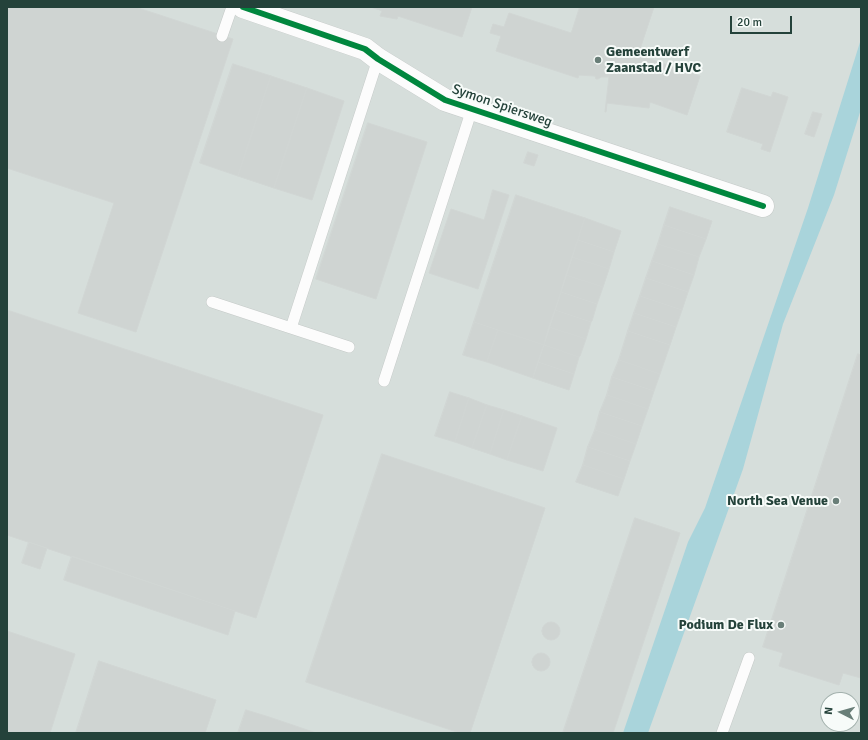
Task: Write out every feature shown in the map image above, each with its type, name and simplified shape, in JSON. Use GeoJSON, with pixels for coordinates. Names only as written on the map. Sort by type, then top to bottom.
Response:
{"type":"FeatureCollection","features":[{"type":"Feature","properties":{"kind":"street","name":"Symon Spiersweg"},"geometry":{"type":"LineString","coordinates":[[243,7],[365,49],[378,59],[445,100],[763,206]]}},
{"type":"Feature","properties":{"kind":"lane"},"geometry":{"type":"LineString","coordinates":[[222,36],[232,7]]}},
{"type":"Feature","properties":{"kind":"lane"},"geometry":{"type":"LineString","coordinates":[[291,328],[378,59]]}},
{"type":"Feature","properties":{"kind":"lane"},"geometry":{"type":"LineString","coordinates":[[384,381],[472,109]]}},
{"type":"Feature","properties":{"kind":"lane"},"geometry":{"type":"LineString","coordinates":[[212,302],[349,347]]}},
{"type":"Feature","properties":{"kind":"lane"},"geometry":{"type":"LineString","coordinates":[[722,733],[749,658]]}},
{"type":"Feature","properties":{"kind":"shaded area"},"geometry":{"type":"Polygon","coordinates":[[[7,7],[861,7],[861,733],[7,733],[7,7]]]}},
{"type":"Feature","properties":{"kind":"water"},"geometry":{"type":"Polygon","coordinates":[[[861,39],[861,109],[834,195],[783,324],[743,469],[648,733],[623,733],[688,542],[705,508],[808,208],[861,39]]]}},
{"type":"Feature","properties":{"kind":"building"},"geometry":{"type":"Polygon","coordinates":[[[7,7],[135,7],[233,39],[136,332],[78,313],[114,203],[7,168],[7,7]]]}},
{"type":"Feature","properties":{"kind":"building"},"geometry":{"type":"Polygon","coordinates":[[[371,7],[472,7],[462,37],[398,16],[397,19],[380,16],[382,11],[371,7]]]}},
{"type":"Feature","properties":{"kind":"building"},"geometry":{"type":"Polygon","coordinates":[[[580,7],[654,7],[638,55],[700,76],[687,115],[650,102],[649,108],[607,103],[605,112],[609,77],[601,77],[596,79],[595,76],[579,75],[578,78],[496,51],[501,36],[490,33],[493,24],[504,27],[509,13],[571,33],[580,7]]]}},
{"type":"Feature","properties":{"kind":"building"},"geometry":{"type":"Polygon","coordinates":[[[233,64],[271,76],[238,176],[200,163],[233,64]]]}},
{"type":"Feature","properties":{"kind":"building"},"geometry":{"type":"Polygon","coordinates":[[[271,76],[307,88],[274,188],[238,176],[271,76]]]}},
{"type":"Feature","properties":{"kind":"building"},"geometry":{"type":"Polygon","coordinates":[[[307,88],[344,101],[312,200],[274,188],[307,88]]]}},
{"type":"Feature","properties":{"kind":"building"},"geometry":{"type":"Polygon","coordinates":[[[742,88],[771,97],[773,92],[788,97],[770,152],[761,149],[763,144],[727,132],[742,88]]]}},
{"type":"Feature","properties":{"kind":"building"},"geometry":{"type":"Polygon","coordinates":[[[813,112],[822,114],[814,137],[805,134],[813,112]]]}},
{"type":"Feature","properties":{"kind":"building"},"geometry":{"type":"Polygon","coordinates":[[[368,123],[427,142],[376,299],[316,279],[368,123]]]}},
{"type":"Feature","properties":{"kind":"building"},"geometry":{"type":"Polygon","coordinates":[[[528,152],[538,155],[534,166],[524,163],[528,152]]]}},
{"type":"Feature","properties":{"kind":"building"},"geometry":{"type":"Polygon","coordinates":[[[493,190],[509,195],[478,289],[429,273],[451,209],[484,220],[493,190]]]}},
{"type":"Feature","properties":{"kind":"building"},"geometry":{"type":"Polygon","coordinates":[[[516,195],[585,218],[544,345],[474,322],[516,195]]]}},
{"type":"Feature","properties":{"kind":"building"},"geometry":{"type":"Polygon","coordinates":[[[670,207],[712,221],[706,239],[664,225],[670,207]]]}},
{"type":"Feature","properties":{"kind":"building"},"geometry":{"type":"Polygon","coordinates":[[[585,218],[621,231],[614,252],[578,240],[585,218]]]}},
{"type":"Feature","properties":{"kind":"building"},"geometry":{"type":"Polygon","coordinates":[[[664,225],[706,239],[699,257],[658,244],[664,225]]]}},
{"type":"Feature","properties":{"kind":"building"},"geometry":{"type":"Polygon","coordinates":[[[578,240],[614,252],[609,269],[572,257],[578,240]]]}},
{"type":"Feature","properties":{"kind":"building"},"geometry":{"type":"Polygon","coordinates":[[[658,244],[699,257],[694,275],[652,261],[658,244]]]}},
{"type":"Feature","properties":{"kind":"building"},"geometry":{"type":"Polygon","coordinates":[[[572,257],[609,269],[603,287],[566,275],[572,257]]]}},
{"type":"Feature","properties":{"kind":"building"},"geometry":{"type":"Polygon","coordinates":[[[652,261],[694,275],[688,292],[646,278],[652,261]]]}},
{"type":"Feature","properties":{"kind":"building"},"geometry":{"type":"Polygon","coordinates":[[[566,275],[603,287],[597,304],[561,292],[566,275]]]}},
{"type":"Feature","properties":{"kind":"building"},"geometry":{"type":"Polygon","coordinates":[[[646,278],[688,292],[682,310],[640,296],[646,278]]]}},
{"type":"Feature","properties":{"kind":"building"},"geometry":{"type":"Polygon","coordinates":[[[561,292],[597,304],[592,321],[591,322],[555,310],[561,292]]]}},
{"type":"Feature","properties":{"kind":"building"},"geometry":{"type":"Polygon","coordinates":[[[640,296],[682,310],[676,327],[634,313],[640,296]]]}},
{"type":"Feature","properties":{"kind":"building"},"geometry":{"type":"Polygon","coordinates":[[[7,310],[323,415],[256,618],[7,535],[7,310]]]}},
{"type":"Feature","properties":{"kind":"building"},"geometry":{"type":"Polygon","coordinates":[[[555,310],[591,322],[586,339],[549,327],[555,310]]]}},
{"type":"Feature","properties":{"kind":"building"},"geometry":{"type":"Polygon","coordinates":[[[634,313],[676,327],[670,345],[628,331],[634,313]]]}},
{"type":"Feature","properties":{"kind":"building"},"geometry":{"type":"Polygon","coordinates":[[[474,322],[498,330],[487,362],[463,355],[474,322]]]}},
{"type":"Feature","properties":{"kind":"building"},"geometry":{"type":"Polygon","coordinates":[[[549,327],[586,339],[580,356],[579,357],[544,345],[549,327]]]}},
{"type":"Feature","properties":{"kind":"building"},"geometry":{"type":"Polygon","coordinates":[[[498,330],[544,345],[533,378],[487,362],[498,330]]]}},
{"type":"Feature","properties":{"kind":"building"},"geometry":{"type":"Polygon","coordinates":[[[628,331],[670,345],[660,374],[619,360],[628,331]]]}},
{"type":"Feature","properties":{"kind":"building"},"geometry":{"type":"Polygon","coordinates":[[[544,345],[579,357],[574,374],[538,362],[544,345]]]}},
{"type":"Feature","properties":{"kind":"building","name":"North Sea Venue"},"geometry":{"type":"Polygon","coordinates":[[[858,354],[861,355],[861,678],[843,673],[839,685],[779,666],[783,653],[763,647],[858,354]]]}},
{"type":"Feature","properties":{"kind":"building"},"geometry":{"type":"Polygon","coordinates":[[[619,360],[660,374],[654,391],[612,377],[619,360]]]}},
{"type":"Feature","properties":{"kind":"building"},"geometry":{"type":"Polygon","coordinates":[[[538,362],[574,374],[569,390],[533,378],[538,362]]]}},
{"type":"Feature","properties":{"kind":"building"},"geometry":{"type":"Polygon","coordinates":[[[612,377],[654,391],[648,409],[607,395],[612,377]]]}},
{"type":"Feature","properties":{"kind":"building"},"geometry":{"type":"Polygon","coordinates":[[[450,392],[469,398],[455,442],[435,436],[450,392]]]}},
{"type":"Feature","properties":{"kind":"building"},"geometry":{"type":"Polygon","coordinates":[[[607,395],[648,409],[642,426],[600,412],[607,395]]]}},
{"type":"Feature","properties":{"kind":"building"},"geometry":{"type":"Polygon","coordinates":[[[469,398],[487,405],[472,448],[455,442],[469,398]]]}},
{"type":"Feature","properties":{"kind":"building"},"geometry":{"type":"Polygon","coordinates":[[[487,405],[504,410],[490,454],[472,448],[487,405]]]}},
{"type":"Feature","properties":{"kind":"building"},"geometry":{"type":"Polygon","coordinates":[[[504,410],[522,416],[507,460],[490,454],[504,410]]]}},
{"type":"Feature","properties":{"kind":"building"},"geometry":{"type":"Polygon","coordinates":[[[600,412],[642,426],[636,444],[595,430],[600,412]]]}},
{"type":"Feature","properties":{"kind":"building"},"geometry":{"type":"Polygon","coordinates":[[[522,416],[557,428],[543,471],[507,460],[522,416]]]}},
{"type":"Feature","properties":{"kind":"building"},"geometry":{"type":"Polygon","coordinates":[[[595,430],[636,444],[630,461],[588,447],[595,430]]]}},
{"type":"Feature","properties":{"kind":"building"},"geometry":{"type":"Polygon","coordinates":[[[588,447],[630,461],[624,479],[583,465],[588,447]]]}},
{"type":"Feature","properties":{"kind":"building"},"geometry":{"type":"Polygon","coordinates":[[[382,454],[545,508],[470,733],[460,733],[306,682],[382,454]]]}},
{"type":"Feature","properties":{"kind":"building"},"geometry":{"type":"Polygon","coordinates":[[[583,465],[624,479],[618,496],[576,482],[583,465]]]}},
{"type":"Feature","properties":{"kind":"building"},"geometry":{"type":"Polygon","coordinates":[[[635,518],[680,533],[613,733],[563,733],[635,518]]]}},
{"type":"Feature","properties":{"kind":"building"},"geometry":{"type":"Polygon","coordinates":[[[29,542],[47,548],[40,569],[22,563],[29,542]]]}},
{"type":"Feature","properties":{"kind":"building"},"geometry":{"type":"Polygon","coordinates":[[[72,556],[235,611],[228,635],[64,580],[72,556]]]}},
{"type":"Feature","properties":{"kind":"building"},"geometry":{"type":"Polygon","coordinates":[[[551,622],[557,625],[560,631],[557,637],[551,640],[545,637],[542,631],[545,625],[551,622]]]}},
{"type":"Feature","properties":{"kind":"building"},"geometry":{"type":"Polygon","coordinates":[[[7,631],[75,654],[50,733],[7,733],[7,631]]]}},
{"type":"Feature","properties":{"kind":"building"},"geometry":{"type":"Polygon","coordinates":[[[541,653],[547,656],[550,662],[547,668],[541,671],[535,668],[532,662],[535,656],[541,653]]]}},
{"type":"Feature","properties":{"kind":"building"},"geometry":{"type":"Polygon","coordinates":[[[99,661],[216,700],[205,733],[76,733],[99,661]]]}},
{"type":"Feature","properties":{"kind":"building"},"geometry":{"type":"Polygon","coordinates":[[[246,710],[269,717],[316,733],[238,733],[246,710]]]}},
{"type":"Feature","properties":{"kind":"cycle path"},"geometry":{"type":"LineString","coordinates":[[243,7],[365,49],[378,59],[445,100],[763,206]]}},
{"type":"Feature","properties":{"kind":"place","name":"Gemeentwerf Zaanstad / HVC"},"geometry":{"type":"Point","coordinates":[598,60]}},
{"type":"Feature","properties":{"kind":"place","name":"North Sea Venue"},"geometry":{"type":"Point","coordinates":[836,501]}},
{"type":"Feature","properties":{"kind":"place","name":"Podium De Flux"},"geometry":{"type":"Point","coordinates":[781,625]}}]}
